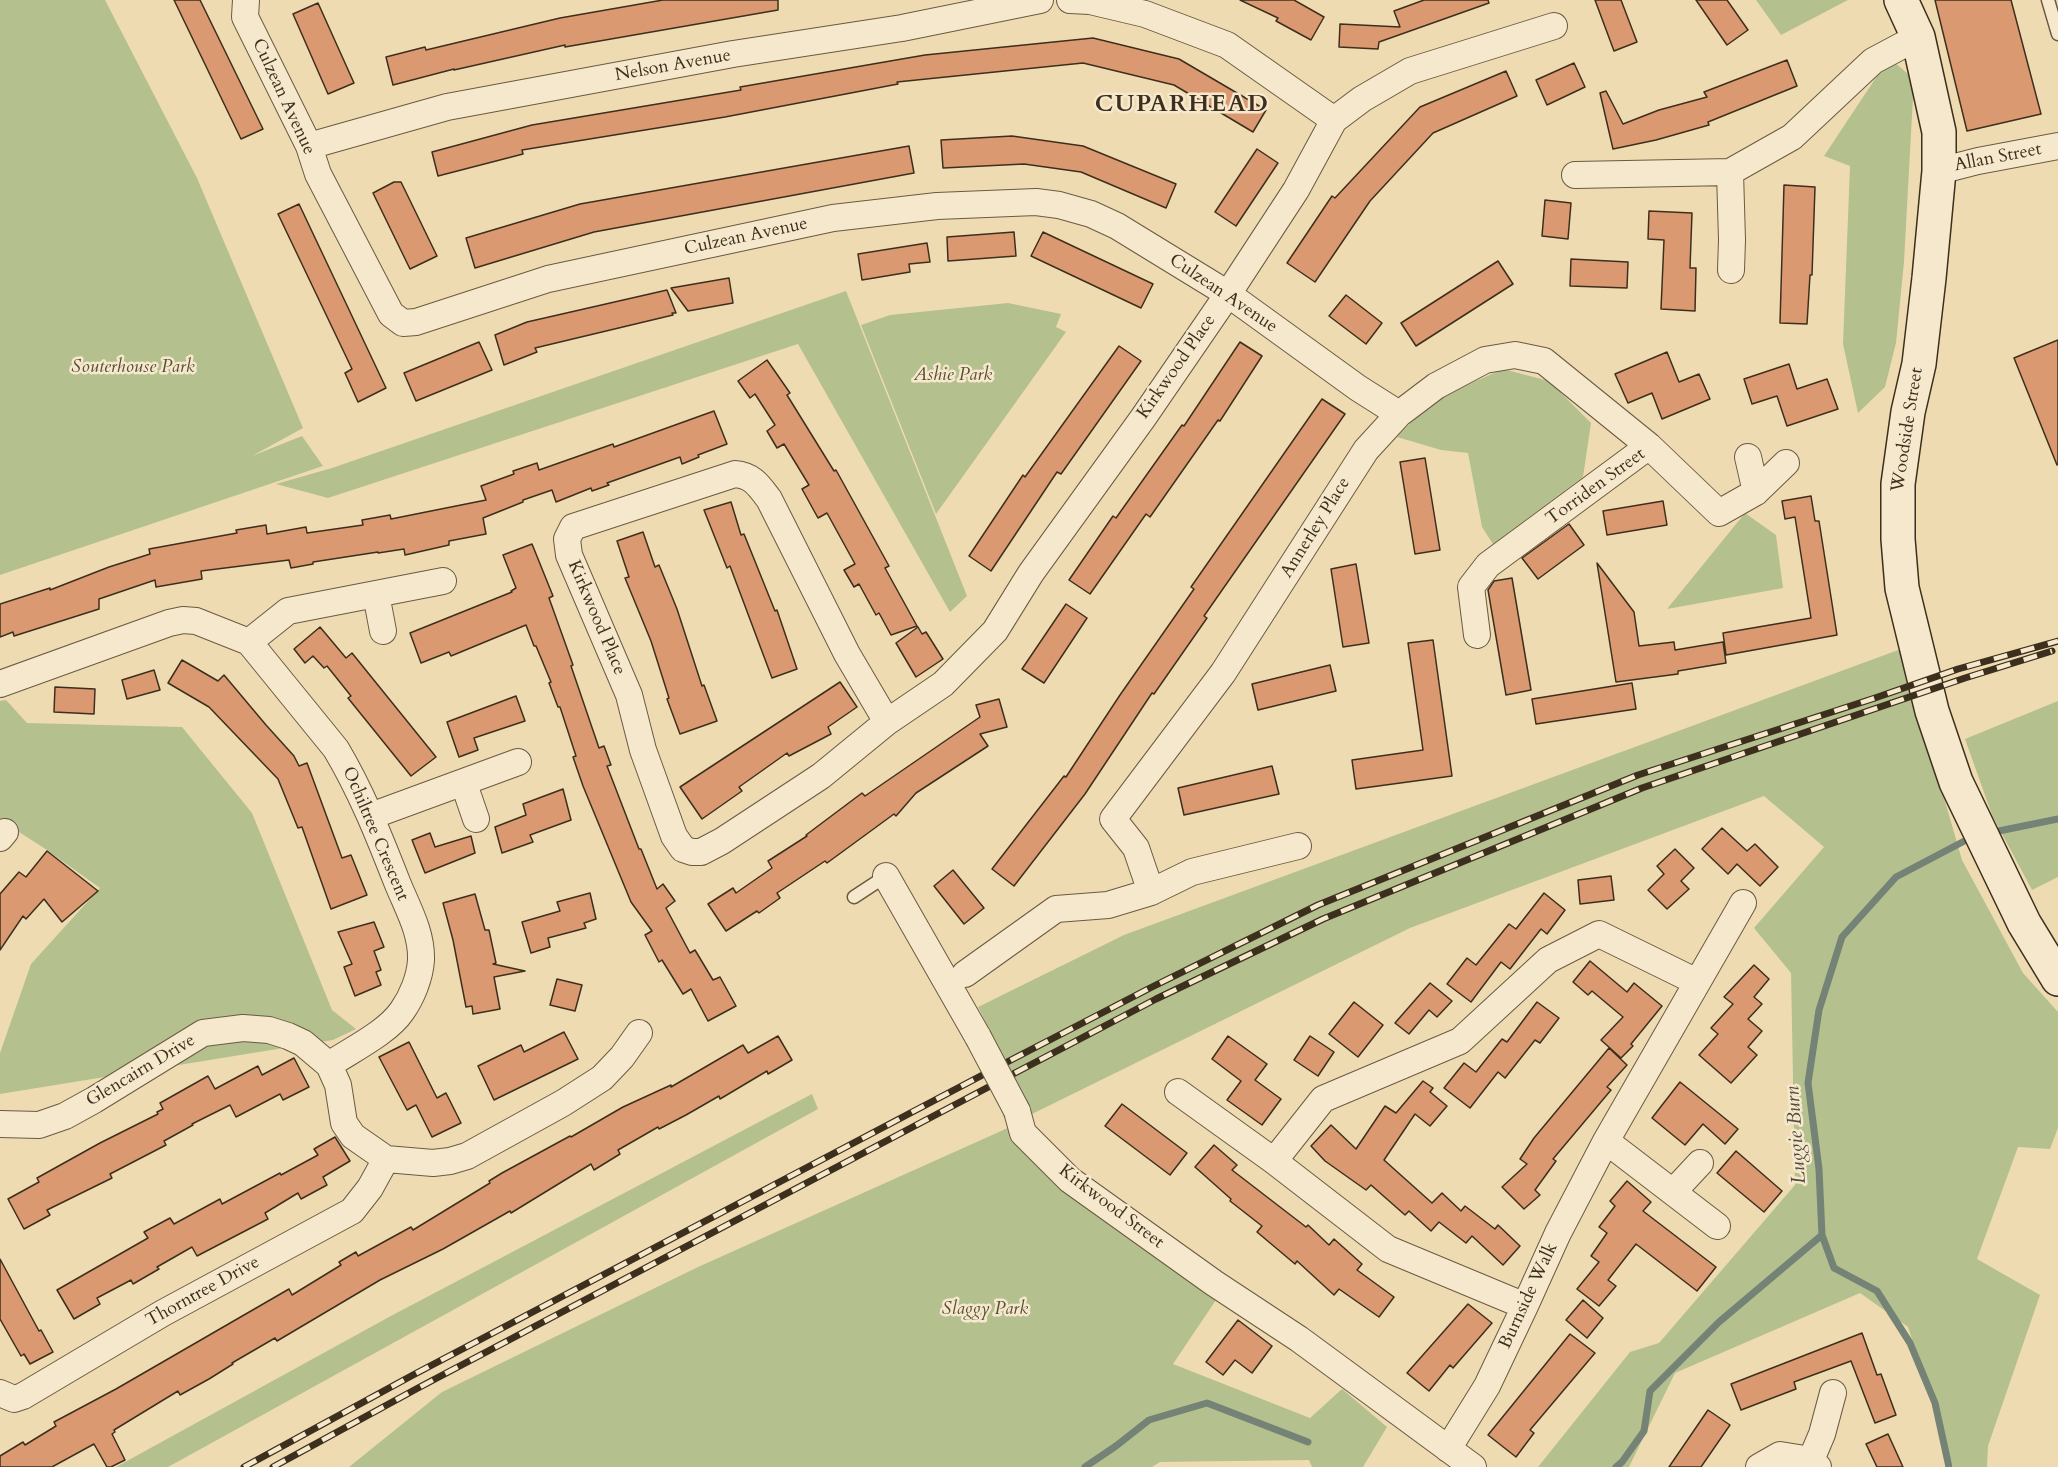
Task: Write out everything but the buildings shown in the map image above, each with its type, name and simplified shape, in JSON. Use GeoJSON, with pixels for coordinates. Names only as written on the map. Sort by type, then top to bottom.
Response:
{"type":"FeatureCollection","features":[{"type":"Feature","properties":{"kind":"street","name":"Culzean Avenue"},"geometry":{"type":"LineString","coordinates":[[246,0],[245,17],[309,146],[318,174],[391,314],[403,323],[416,322],[548,279],[833,218],[938,206],[1036,202],[1059,205],[1091,214],[1117,226],[1228,294],[1358,388],[1399,414]]}},
{"type":"Feature","properties":{"kind":"street","name":"Nelson Avenue"},"geometry":{"type":"LineString","coordinates":[[309,146],[447,107],[733,54],[902,28],[1040,0]]}},
{"type":"Feature","properties":{"kind":"street"},"geometry":{"type":"LineString","coordinates":[[1070,0],[1090,0],[1145,14],[1227,45],[1334,120]]}},
{"type":"Feature","properties":{"kind":"street","name":"Woodside Street"},"geometry":{"type":"LineString","coordinates":[[1901,0],[1918,37],[1939,132],[1939,171],[1919,364],[1908,412],[1898,484],[1898,539],[1902,588],[1930,701],[1956,782],[2024,923],[2058,979]]}},
{"type":"Feature","properties":{"kind":"street","name":"Kirkwood Place"},"geometry":{"type":"LineString","coordinates":[[886,722],[847,654],[769,499],[746,475],[735,474],[573,527],[567,539],[569,555],[629,695],[642,750],[674,836],[684,849],[701,852],[722,841],[821,776],[886,722],[943,684],[995,631],[1031,573],[1143,418],[1228,294],[1296,190],[1334,120],[1362,99],[1410,71],[1554,26]]}},
{"type":"Feature","properties":{"kind":"street"},"geometry":{"type":"LineString","coordinates":[[1575,175],[1730,172],[1792,137],[1873,61],[1918,37]]}},
{"type":"Feature","properties":{"kind":"street","name":"Allan Street"},"geometry":{"type":"LineString","coordinates":[[1939,171],[2058,146]]}},
{"type":"Feature","properties":{"kind":"street"},"geometry":{"type":"LineString","coordinates":[[1730,172],[1731,270]]}},
{"type":"Feature","properties":{"kind":"street","name":"Annerley Place"},"geometry":{"type":"LineString","coordinates":[[1151,892],[1136,848],[1113,819],[1223,673],[1366,450],[1399,414],[1436,386],[1485,360],[1515,355],[1544,361],[1649,446]]}},
{"type":"Feature","properties":{"kind":"street","name":"Torriden Street"},"geometry":{"type":"LineString","coordinates":[[1477,635],[1471,587],[1488,565],[1649,446],[1719,513],[1756,492]]}},
{"type":"Feature","properties":{"kind":"street"},"geometry":{"type":"LineString","coordinates":[[1748,457],[1756,492]]}},
{"type":"Feature","properties":{"kind":"street"},"geometry":{"type":"LineString","coordinates":[[1756,492],[1786,463]]}},
{"type":"Feature","properties":{"kind":"street"},"geometry":{"type":"LineString","coordinates":[[249,642],[288,612],[443,581]]}},
{"type":"Feature","properties":{"kind":"street"},"geometry":{"type":"LineString","coordinates":[[376,594],[383,631]]}},
{"type":"Feature","properties":{"kind":"street","name":"Ochiltree Crescent"},"geometry":{"type":"LineString","coordinates":[[0,684],[183,620],[210,625],[249,642],[336,748],[371,816],[419,937],[421,961],[410,998],[401,1013],[389,1025],[329,1065]]}},
{"type":"Feature","properties":{"kind":"street"},"geometry":{"type":"LineString","coordinates":[[371,816],[464,784],[518,762]]}},
{"type":"Feature","properties":{"kind":"street"},"geometry":{"type":"LineString","coordinates":[[464,784],[476,819]]}},
{"type":"Feature","properties":{"kind":"street"},"geometry":{"type":"LineString","coordinates":[[965,974],[1056,909],[1108,904],[1151,892],[1192,872],[1298,846]]}},
{"type":"Feature","properties":{"kind":"street","name":"Kirkwood Street"},"geometry":{"type":"LineString","coordinates":[[886,876],[978,1037],[1017,1111],[1023,1133],[1070,1180],[1214,1283],[1318,1352],[1473,1467]]}},
{"type":"Feature","properties":{"kind":"street","name":"Burnside Walk"},"geometry":{"type":"LineString","coordinates":[[1448,1449],[1487,1386],[1558,1233],[1606,1141],[1743,903]]}},
{"type":"Feature","properties":{"kind":"street"},"geometry":{"type":"LineString","coordinates":[[1275,1161],[1323,1099],[1460,1041],[1548,960],[1599,934],[1697,982]]}},
{"type":"Feature","properties":{"kind":"street","name":"Glencairn Drive"},"geometry":{"type":"LineString","coordinates":[[0,1124],[39,1125],[65,1116],[203,1033],[243,1028],[269,1030],[303,1043],[329,1065],[338,1085],[344,1123],[353,1136],[386,1159]]}},
{"type":"Feature","properties":{"kind":"street"},"geometry":{"type":"LineString","coordinates":[[386,1159],[433,1163],[467,1156],[563,1103],[602,1078],[639,1034]]}},
{"type":"Feature","properties":{"kind":"street"},"geometry":{"type":"LineString","coordinates":[[1178,1092],[1275,1161],[1388,1249],[1526,1306]]}},
{"type":"Feature","properties":{"kind":"street"},"geometry":{"type":"LineString","coordinates":[[1606,1141],[1717,1226]]}},
{"type":"Feature","properties":{"kind":"street","name":"Thorntree Drive"},"geometry":{"type":"LineString","coordinates":[[0,1393],[14,1399],[23,1396],[163,1313],[352,1211],[370,1188],[386,1159]]}},
{"type":"Feature","properties":{"kind":"street"},"geometry":{"type":"LineString","coordinates":[[1673,1192],[1700,1163]]}},
{"type":"Feature","properties":{"kind":"street"},"geometry":{"type":"LineString","coordinates":[[1759,1467],[1780,1455],[1814,1463],[1833,1393]]}},
{"type":"Feature","properties":{"kind":"lane"},"geometry":{"type":"LineString","coordinates":[[2048,0],[2058,34]]}},
{"type":"Feature","properties":{"kind":"lane","name":"Kirkwood Street"},"geometry":{"type":"LineString","coordinates":[[854,897],[886,876]]}},
{"type":"Feature","properties":{"kind":"green space","name":"Souterhouse Park"},"geometry":{"type":"Polygon","coordinates":[[[0,0],[105,0],[197,178],[303,428],[252,456],[302,436],[323,466],[0,575],[0,0]]]}},
{"type":"Feature","properties":{"kind":"green space"},"geometry":{"type":"Polygon","coordinates":[[[1756,0],[1848,0],[1781,35],[1756,0]]]}},
{"type":"Feature","properties":{"kind":"green space"},"geometry":{"type":"Polygon","coordinates":[[[1894,62],[1914,79],[1904,262],[1896,343],[1885,387],[1858,413],[1843,344],[1850,166],[1824,156],[1877,76],[1894,62]]]}},
{"type":"Feature","properties":{"kind":"green space"},"geometry":{"type":"Polygon","coordinates":[[[846,291],[967,596],[950,612],[798,344],[328,498],[276,484],[332,468],[846,291]]]}},
{"type":"Feature","properties":{"kind":"green space","name":"Ashie Park"},"geometry":{"type":"Polygon","coordinates":[[[1008,303],[1061,314],[1056,327],[1066,332],[936,514],[861,325],[890,315],[1008,303]]]}},
{"type":"Feature","properties":{"kind":"green space"},"geometry":{"type":"Polygon","coordinates":[[[1503,369],[1549,381],[1591,423],[1583,477],[1493,544],[1482,527],[1468,453],[1441,450],[1397,437],[1433,400],[1503,369]]]}},
{"type":"Feature","properties":{"kind":"green space"},"geometry":{"type":"Polygon","coordinates":[[[1745,513],[1776,535],[1783,588],[1667,609],[1745,513]]]}},
{"type":"Feature","properties":{"kind":"green space"},"geometry":{"type":"Polygon","coordinates":[[[1901,649],[1962,860],[2023,973],[2058,1012],[2058,1128],[2050,1149],[2018,1147],[1977,1259],[2040,1295],[1988,1446],[1987,1467],[1953,1467],[1908,1327],[1860,1293],[1675,1373],[1629,1467],[1538,1467],[1630,1352],[1659,1343],[1795,1185],[1791,973],[1754,928],[1824,847],[1764,796],[1410,928],[1032,1114],[978,1007],[1124,935],[1901,649]]]}},
{"type":"Feature","properties":{"kind":"green space"},"geometry":{"type":"Polygon","coordinates":[[[6,700],[27,723],[182,727],[252,813],[332,1010],[356,1029],[333,1040],[0,1094],[0,1053],[31,964],[100,888],[0,820],[0,701],[6,700]]]}},
{"type":"Feature","properties":{"kind":"green space"},"geometry":{"type":"Polygon","coordinates":[[[2058,701],[2058,877],[2032,890],[1992,815],[1965,739],[2058,701]]]}},
{"type":"Feature","properties":{"kind":"green space"},"geometry":{"type":"Polygon","coordinates":[[[812,1094],[818,1109],[168,1467],[116,1467],[389,1317],[812,1094]]]}},
{"type":"Feature","properties":{"kind":"green space","name":"Slaggy Park"},"geometry":{"type":"Polygon","coordinates":[[[1010,1127],[1218,1297],[1173,1364],[1310,1418],[1342,1389],[1387,1427],[1363,1467],[1312,1467],[1309,1460],[1160,1462],[1152,1467],[349,1467],[442,1392],[698,1267],[1010,1127]]]}},
{"type":"Feature","properties":{"kind":"waterway","name":"Luggie Burn"},"geometry":{"type":"LineString","coordinates":[[1989,833],[2058,819]]}},
{"type":"Feature","properties":{"kind":"waterway","name":"Luggie Burn"},"geometry":{"type":"LineString","coordinates":[[1616,1467],[1644,1431],[1650,1391],[1719,1322],[1822,1235],[1819,1169],[1808,1083],[1819,1010],[1842,937],[1896,877],[1972,837]]}},
{"type":"Feature","properties":{"kind":"waterway"},"geometry":{"type":"LineString","coordinates":[[1822,1235],[1834,1268],[1877,1291],[1910,1343],[1935,1403],[1949,1467]]}},
{"type":"Feature","properties":{"kind":"waterway","name":"Luggie Burn"},"geometry":{"type":"LineString","coordinates":[[1085,1467],[1149,1420],[1207,1403],[1308,1442]]}},
{"type":"Feature","properties":{"kind":"railway"},"geometry":{"type":"LineString","coordinates":[[244,1467],[413,1375],[1011,1060],[1318,905],[1638,775],[1958,669],[2058,641]]}},
{"type":"Feature","properties":{"kind":"railway"},"geometry":{"type":"LineString","coordinates":[[273,1467],[418,1388],[1156,999],[1323,919],[1642,788],[1965,678],[2052,651]]}},
{"type":"Feature","properties":{"kind":"district","name":"CUPARHEAD"},"geometry":{"type":"Point","coordinates":[1182,105]}}]}
